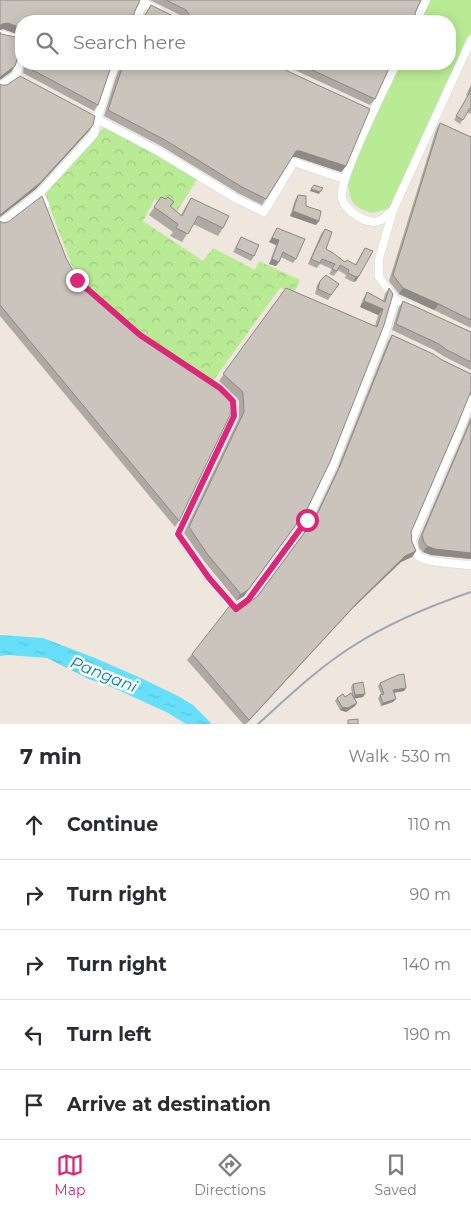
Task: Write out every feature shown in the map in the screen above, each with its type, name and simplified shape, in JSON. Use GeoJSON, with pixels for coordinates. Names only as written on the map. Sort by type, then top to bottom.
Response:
{"type":"FeatureCollection","features":[{"type":"Feature","properties":{"kind":"street"},"geometry":{"type":"LineString","coordinates":[[419,15],[426,0]]}},
{"type":"Feature","properties":{"kind":"street"},"geometry":{"type":"LineString","coordinates":[[138,15],[144,2],[166,14]]}},
{"type":"Feature","properties":{"kind":"street"},"geometry":{"type":"LineString","coordinates":[[0,35],[3,34],[15,39]]}},
{"type":"Feature","properties":{"kind":"street"},"geometry":{"type":"LineString","coordinates":[[414,307],[395,299],[379,277],[379,259],[393,210],[471,40]]}},
{"type":"Feature","properties":{"kind":"street"},"geometry":{"type":"LineString","coordinates":[[0,86],[16,76],[18,70]]}},
{"type":"Feature","properties":{"kind":"street"},"geometry":{"type":"LineString","coordinates":[[0,224],[40,192],[94,134],[113,70]]}},
{"type":"Feature","properties":{"kind":"street"},"geometry":{"type":"LineString","coordinates":[[393,70],[370,110],[344,179],[342,197],[347,208],[355,215],[370,221],[380,221],[393,210]]}},
{"type":"Feature","properties":{"kind":"street"},"geometry":{"type":"LineString","coordinates":[[16,76],[24,80]]}},
{"type":"Feature","properties":{"kind":"street"},"geometry":{"type":"LineString","coordinates":[[88,115],[158,151],[235,198],[264,212],[294,162],[344,179]]}},
{"type":"Feature","properties":{"kind":"street"},"geometry":{"type":"LineString","coordinates":[[40,192],[47,210]]}},
{"type":"Feature","properties":{"kind":"street"},"geometry":{"type":"LineString","coordinates":[[220,388],[233,401],[234,416],[178,534],[209,578],[236,609],[248,600],[307,520],[331,470],[385,333],[395,299]]}},
{"type":"Feature","properties":{"kind":"street"},"geometry":{"type":"LineString","coordinates":[[385,333],[393,336]]}},
{"type":"Feature","properties":{"kind":"street"},"geometry":{"type":"LineString","coordinates":[[471,400],[412,540],[418,557],[426,560],[471,565]]}},
{"type":"Feature","properties":{"kind":"green space"},"geometry":{"type":"Polygon","coordinates":[[[430,0],[471,0],[471,33],[456,65],[456,15],[423,15],[430,0]]]}},
{"type":"Feature","properties":{"kind":"green space"},"geometry":{"type":"Polygon","coordinates":[[[397,70],[454,70],[390,208],[371,213],[353,203],[347,180],[397,70]]]}},
{"type":"Feature","properties":{"kind":"green space"},"geometry":{"type":"Polygon","coordinates":[[[106,126],[198,178],[176,213],[155,199],[143,221],[203,261],[213,248],[255,270],[259,261],[300,280],[294,293],[280,288],[213,381],[141,333],[79,279],[70,261],[44,192],[106,126]]]}},
{"type":"Feature","properties":{"kind":"water","name":"Pangani"},"geometry":{"type":"Polygon","coordinates":[[[0,635],[43,638],[95,658],[178,696],[193,705],[212,724],[186,724],[168,713],[114,688],[89,679],[47,658],[0,656],[0,635]]]}},
{"type":"Feature","properties":{"kind":"building"},"geometry":{"type":"Polygon","coordinates":[[[0,0],[140,0],[134,15],[15,15],[15,26],[8,23],[0,26],[0,0]]]}},
{"type":"Feature","properties":{"kind":"building"},"geometry":{"type":"Polygon","coordinates":[[[166,0],[421,0],[415,15],[189,15],[186,10],[166,0]]]}},
{"type":"Feature","properties":{"kind":"building"},"geometry":{"type":"Polygon","coordinates":[[[151,5],[171,15],[145,15],[151,5]]]}},
{"type":"Feature","properties":{"kind":"building"},"geometry":{"type":"Polygon","coordinates":[[[0,32],[1,34],[15,37],[15,66],[0,77],[0,32]]]}},
{"type":"Feature","properties":{"kind":"building"},"geometry":{"type":"Polygon","coordinates":[[[33,70],[110,70],[98,105],[33,70]]]}},
{"type":"Feature","properties":{"kind":"building"},"geometry":{"type":"Polygon","coordinates":[[[122,70],[285,70],[370,109],[346,166],[296,151],[266,199],[242,187],[165,140],[108,110],[122,70]]]}},
{"type":"Feature","properties":{"kind":"building"},"geometry":{"type":"Polygon","coordinates":[[[312,70],[388,70],[375,99],[312,70]]]}},
{"type":"Feature","properties":{"kind":"building"},"geometry":{"type":"Polygon","coordinates":[[[20,76],[95,116],[93,125],[40,183],[0,215],[0,84],[7,85],[20,76]]]}},
{"type":"Feature","properties":{"kind":"building"},"geometry":{"type":"Polygon","coordinates":[[[471,87],[471,109],[463,120],[456,116],[471,87]]]}},
{"type":"Feature","properties":{"kind":"building"},"geometry":{"type":"Polygon","coordinates":[[[440,123],[471,137],[471,320],[403,288],[393,275],[440,123]]]}},
{"type":"Feature","properties":{"kind":"building"},"geometry":{"type":"Polygon","coordinates":[[[314,185],[323,188],[320,192],[311,189],[314,185]]]}},
{"type":"Feature","properties":{"kind":"building"},"geometry":{"type":"Polygon","coordinates":[[[298,195],[306,196],[306,206],[321,211],[319,221],[293,211],[298,195]]]}},
{"type":"Feature","properties":{"kind":"building"},"geometry":{"type":"Polygon","coordinates":[[[42,196],[66,258],[77,278],[141,333],[221,386],[232,397],[233,409],[179,521],[0,305],[0,221],[3,223],[8,222],[42,196]]]}},
{"type":"Feature","properties":{"kind":"building"},"geometry":{"type":"Polygon","coordinates":[[[161,197],[166,199],[168,197],[174,202],[170,206],[182,216],[191,198],[229,216],[223,228],[198,216],[188,234],[176,228],[178,224],[154,207],[161,197]]]}},
{"type":"Feature","properties":{"kind":"building"},"geometry":{"type":"Polygon","coordinates":[[[277,228],[305,239],[296,259],[283,252],[279,262],[272,259],[279,240],[272,238],[277,228]]]}},
{"type":"Feature","properties":{"kind":"building"},"geometry":{"type":"Polygon","coordinates":[[[325,229],[332,232],[326,249],[345,262],[347,260],[356,265],[365,248],[373,251],[359,276],[356,277],[348,273],[349,270],[340,265],[337,271],[332,269],[335,264],[322,259],[320,263],[311,259],[325,229]]]}},
{"type":"Feature","properties":{"kind":"building"},"geometry":{"type":"Polygon","coordinates":[[[241,237],[259,245],[254,256],[236,248],[241,237]]]}},
{"type":"Feature","properties":{"kind":"building"},"geometry":{"type":"Polygon","coordinates":[[[326,275],[339,284],[331,295],[318,289],[320,281],[326,275]]]}},
{"type":"Feature","properties":{"kind":"building"},"geometry":{"type":"Polygon","coordinates":[[[286,288],[377,327],[383,309],[364,301],[367,292],[385,302],[389,288],[393,294],[384,325],[330,462],[306,511],[248,590],[240,595],[208,555],[189,527],[244,412],[242,391],[223,374],[286,288]]]}},
{"type":"Feature","properties":{"kind":"building"},"geometry":{"type":"Polygon","coordinates":[[[403,301],[471,332],[471,362],[439,344],[396,324],[403,301]]]}},
{"type":"Feature","properties":{"kind":"building"},"geometry":{"type":"Polygon","coordinates":[[[392,335],[471,374],[471,391],[411,532],[412,542],[416,551],[405,556],[357,603],[249,720],[192,654],[232,603],[237,608],[240,608],[257,597],[316,517],[340,466],[392,335]]]}},
{"type":"Feature","properties":{"kind":"building"},"geometry":{"type":"Polygon","coordinates":[[[471,420],[471,553],[435,549],[427,546],[422,535],[471,420]]]}},
{"type":"Feature","properties":{"kind":"building"},"geometry":{"type":"Polygon","coordinates":[[[404,674],[406,688],[393,690],[396,699],[383,703],[380,695],[384,694],[380,683],[404,674]]]}},
{"type":"Feature","properties":{"kind":"building"},"geometry":{"type":"Polygon","coordinates":[[[363,682],[365,694],[355,695],[353,684],[363,682]]]}},
{"type":"Feature","properties":{"kind":"building"},"geometry":{"type":"Polygon","coordinates":[[[351,693],[357,703],[348,708],[342,707],[337,698],[343,694],[345,697],[351,693]]]}},
{"type":"Feature","properties":{"kind":"building"},"geometry":{"type":"Polygon","coordinates":[[[358,719],[358,724],[348,724],[348,720],[358,719]]]}},
{"type":"Feature","properties":{"kind":"railway"},"geometry":{"type":"LineString","coordinates":[[258,724],[315,673],[353,646],[410,616],[471,592]]}},
{"type":"Feature","properties":{"kind":"route"},"geometry":{"type":"LineString","coordinates":[[77,280],[140,335],[220,388],[233,401],[234,416],[178,534],[209,578],[236,609],[248,600],[307,520]]}}]}
